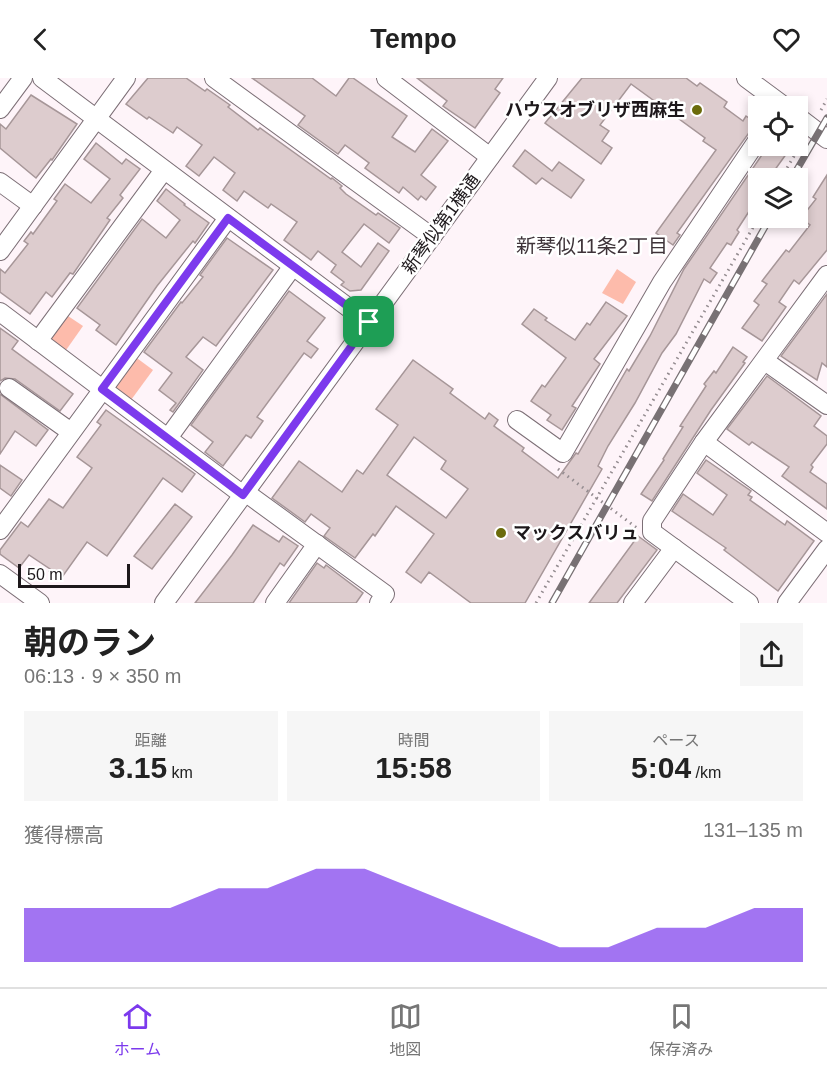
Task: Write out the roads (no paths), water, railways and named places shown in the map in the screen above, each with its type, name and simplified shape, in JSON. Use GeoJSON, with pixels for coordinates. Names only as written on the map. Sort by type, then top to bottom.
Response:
{"type":"FeatureCollection","features":[{"type":"Feature","properties":{"kind":"street"},"geometry":{"type":"LineString","coordinates":[[0,109],[23,78]]}},
{"type":"Feature","properties":{"kind":"street"},"geometry":{"type":"LineString","coordinates":[[42,78],[369,322]]}},
{"type":"Feature","properties":{"kind":"street"},"geometry":{"type":"LineString","coordinates":[[0,251],[126,78]]}},
{"type":"Feature","properties":{"kind":"street"},"geometry":{"type":"LineString","coordinates":[[214,78],[432,237]]}},
{"type":"Feature","properties":{"kind":"street","name":"新琴似第1横通"},"geometry":{"type":"LineString","coordinates":[[164,603],[548,78]]}},
{"type":"Feature","properties":{"kind":"street"},"geometry":{"type":"LineString","coordinates":[[746,78],[767,84]]}},
{"type":"Feature","properties":{"kind":"street"},"geometry":{"type":"LineString","coordinates":[[390,79],[490,157]]}},
{"type":"Feature","properties":{"kind":"street"},"geometry":{"type":"LineString","coordinates":[[808,125],[827,139]]}},
{"type":"Feature","properties":{"kind":"street"},"geometry":{"type":"LineString","coordinates":[[517,420],[563,453],[662,282],[748,154]]}},
{"type":"Feature","properties":{"kind":"street"},"geometry":{"type":"LineString","coordinates":[[38,341],[164,170]]}},
{"type":"Feature","properties":{"kind":"street"},"geometry":{"type":"LineString","coordinates":[[0,182],[33,206]]}},
{"type":"Feature","properties":{"kind":"street"},"geometry":{"type":"LineString","coordinates":[[0,530],[228,218]]}},
{"type":"Feature","properties":{"kind":"street"},"geometry":{"type":"LineString","coordinates":[[168,438],[293,266]]}},
{"type":"Feature","properties":{"kind":"street"},"geometry":{"type":"LineString","coordinates":[[749,603],[652,532],[652,520],[704,442],[827,275]]}},
{"type":"Feature","properties":{"kind":"street"},"geometry":{"type":"LineString","coordinates":[[0,312],[244,494],[385,594],[379,603]]}},
{"type":"Feature","properties":{"kind":"street"},"geometry":{"type":"LineString","coordinates":[[765,361],[827,405]]}},
{"type":"Feature","properties":{"kind":"street"},"geometry":{"type":"LineString","coordinates":[[9,388],[70,432]]}},
{"type":"Feature","properties":{"kind":"street"},"geometry":{"type":"LineString","coordinates":[[704,442],[827,533]]}},
{"type":"Feature","properties":{"kind":"street"},"geometry":{"type":"LineString","coordinates":[[275,603],[317,544]]}},
{"type":"Feature","properties":{"kind":"street"},"geometry":{"type":"LineString","coordinates":[[633,603],[674,548]]}},
{"type":"Feature","properties":{"kind":"street"},"geometry":{"type":"LineString","coordinates":[[788,603],[827,549]]}},
{"type":"Feature","properties":{"kind":"street"},"geometry":{"type":"LineString","coordinates":[[0,574],[40,603]]}},
{"type":"Feature","properties":{"kind":"railway"},"geometry":{"type":"LineString","coordinates":[[798,168],[827,118]]}},
{"type":"Feature","properties":{"kind":"railway"},"geometry":{"type":"LineString","coordinates":[[552,603],[764,228]]}},
{"type":"Feature","properties":{"kind":"place","name":"ハウスオブリザ西麻生"},"geometry":{"type":"Point","coordinates":[697,110]}},
{"type":"Feature","properties":{"kind":"place","name":"マックスバリュ"},"geometry":{"type":"Point","coordinates":[501,533]}},
{"type":"Feature","properties":{"kind":"district","name":"新琴似11条2丁目"},"geometry":{"type":"Point","coordinates":[592,246]}}]}
